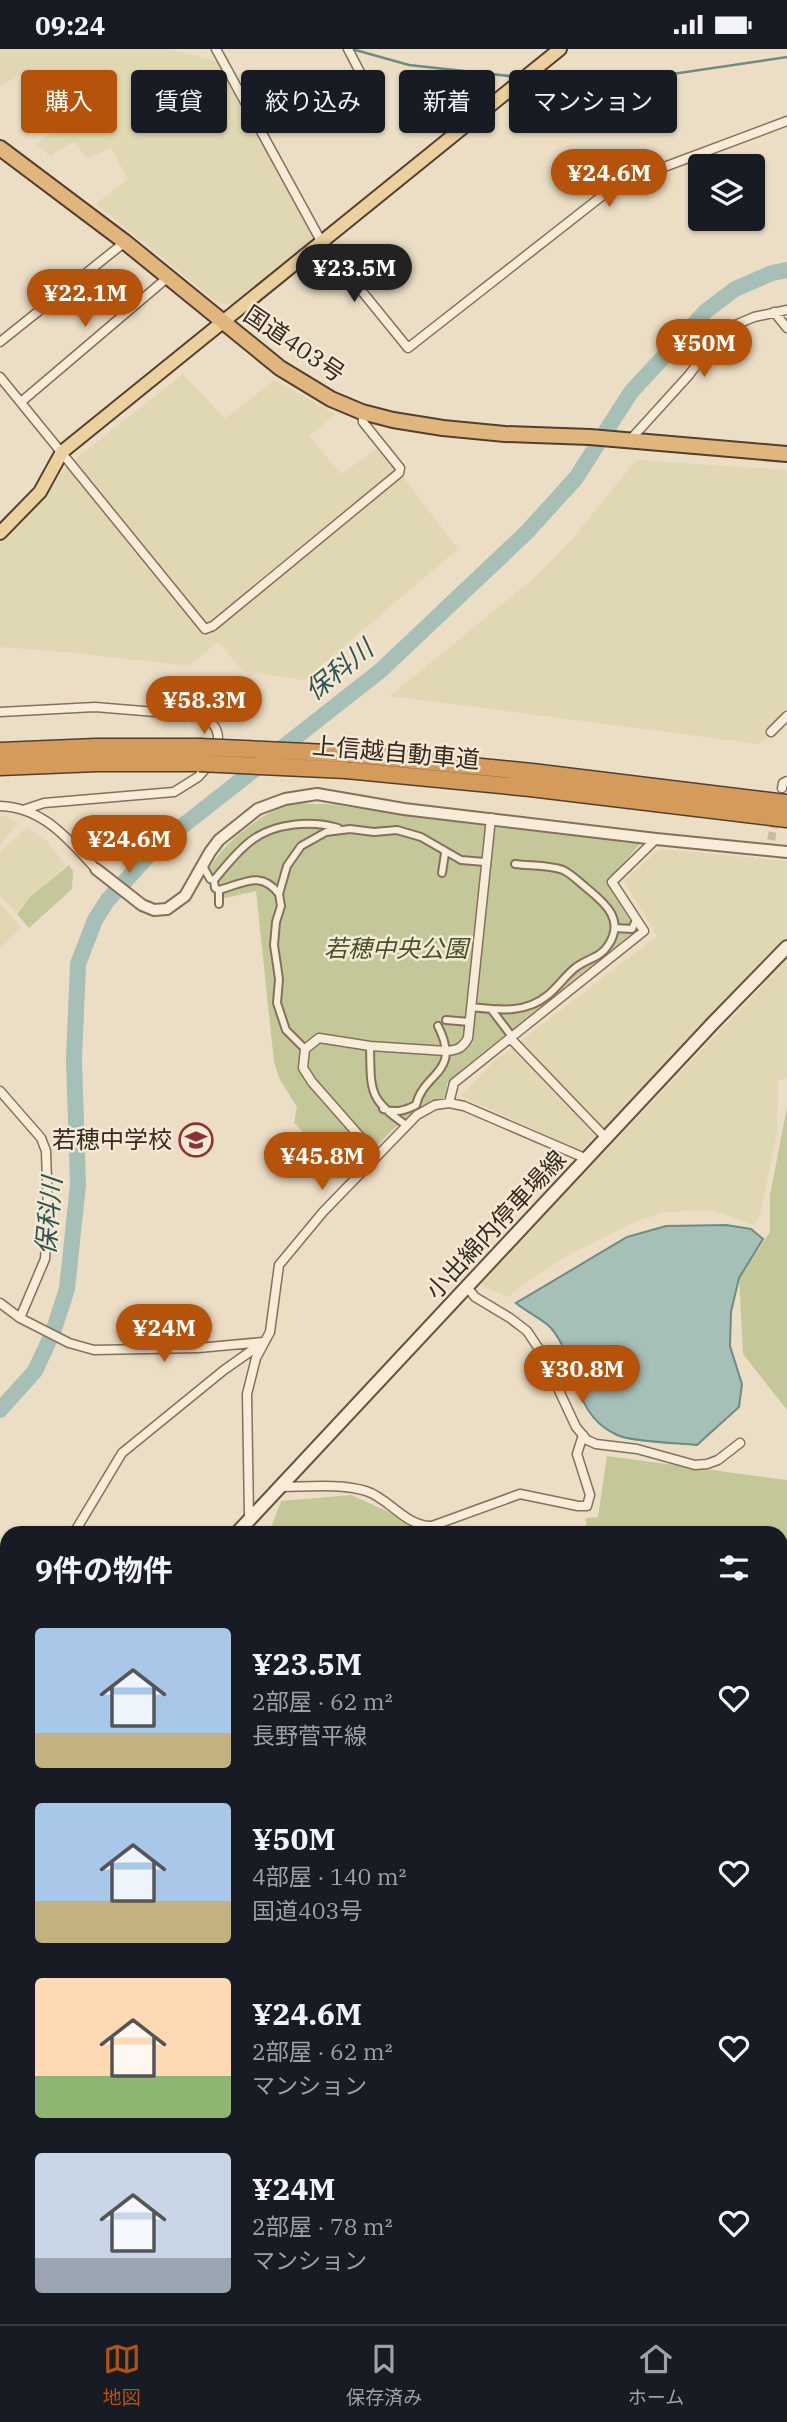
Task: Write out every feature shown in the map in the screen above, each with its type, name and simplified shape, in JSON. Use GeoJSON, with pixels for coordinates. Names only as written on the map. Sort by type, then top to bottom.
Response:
{"type":"FeatureCollection","features":[{"type":"Feature","properties":{"kind":"highway","name":"国道403号"},"geometry":{"type":"LineString","coordinates":[[0,148],[125,242],[280,368],[331,399],[362,412],[443,428],[505,434],[590,437],[787,454]]}},
{"type":"Feature","properties":{"kind":"highway","name":"上信越自動車道"},"geometry":{"type":"LineString","coordinates":[[0,751],[96,747],[532,772],[785,791]]}},
{"type":"Feature","properties":{"kind":"highway","name":"上信越自動車道"},"geometry":{"type":"LineString","coordinates":[[0,767],[199,755]]}},
{"type":"Feature","properties":{"kind":"highway","name":"上信越自動車道"},"geometry":{"type":"LineString","coordinates":[[348,762],[787,819]]}},
{"type":"Feature","properties":{"kind":"main road"},"geometry":{"type":"LineString","coordinates":[[0,533],[40,492],[62,452],[560,49]]}},
{"type":"Feature","properties":{"kind":"main road","name":"小出綿内停車場線"},"geometry":{"type":"LineString","coordinates":[[243,1526],[787,947]]}},
{"type":"Feature","properties":{"kind":"street"},"geometry":{"type":"LineString","coordinates":[[348,49],[358,70]]}},
{"type":"Feature","properties":{"kind":"street"},"geometry":{"type":"LineString","coordinates":[[218,52],[321,241],[408,348],[616,185],[787,121]]}},
{"type":"Feature","properties":{"kind":"street"},"geometry":{"type":"LineString","coordinates":[[0,342],[125,242]]}},
{"type":"Feature","properties":{"kind":"street"},"geometry":{"type":"LineString","coordinates":[[21,402],[167,278]]}},
{"type":"Feature","properties":{"kind":"street"},"geometry":{"type":"LineString","coordinates":[[628,440],[689,375],[713,343],[733,326],[754,317],[787,310]]}},
{"type":"Feature","properties":{"kind":"street"},"geometry":{"type":"LineString","coordinates":[[775,312],[787,328]]}},
{"type":"Feature","properties":{"kind":"street"},"geometry":{"type":"LineString","coordinates":[[0,377],[205,629],[213,626],[399,473],[400,468],[363,422],[362,412]]}},
{"type":"Feature","properties":{"kind":"street"},"geometry":{"type":"LineString","coordinates":[[0,712],[95,707],[186,713],[204,716],[212,721],[218,730],[219,741],[215,755],[206,770],[174,792],[44,803],[26,809]]}},
{"type":"Feature","properties":{"kind":"street"},"geometry":{"type":"LineString","coordinates":[[771,732],[787,716]]}},
{"type":"Feature","properties":{"kind":"street"},"geometry":{"type":"LineString","coordinates":[[0,806],[26,809],[44,818],[96,869],[142,905],[154,909],[167,909],[186,896],[219,841],[258,809],[302,795],[656,839],[771,845],[787,852]]}},
{"type":"Feature","properties":{"kind":"street"},"geometry":{"type":"LineString","coordinates":[[377,1156],[312,1082],[303,1068],[305,1049],[319,1038],[370,1046],[446,1051],[458,1050],[464,1045],[468,1038],[470,1022],[491,818]]}},
{"type":"Feature","properties":{"kind":"street"},"geometry":{"type":"LineString","coordinates":[[219,904],[219,890],[215,888],[214,880],[233,857],[254,838],[285,825],[325,825],[343,830]]}},
{"type":"Feature","properties":{"kind":"street"},"geometry":{"type":"LineString","coordinates":[[305,1049],[286,1030],[277,1003],[279,979],[274,945],[276,922],[281,907],[279,894],[287,866],[301,846],[326,832],[397,830],[421,837],[461,860],[485,862]]}},
{"type":"Feature","properties":{"kind":"street"},"geometry":{"type":"LineString","coordinates":[[449,1103],[454,1083],[644,931],[612,882],[656,839]]}},
{"type":"Feature","properties":{"kind":"street"},"geometry":{"type":"LineString","coordinates":[[442,873],[445,853]]}},
{"type":"Feature","properties":{"kind":"street"},"geometry":{"type":"LineString","coordinates":[[471,1007],[516,1010],[536,1003],[550,994],[579,964],[598,958],[610,943],[615,928],[611,912],[603,901],[564,870],[515,864]]}},
{"type":"Feature","properties":{"kind":"street"},"geometry":{"type":"LineString","coordinates":[[202,866],[209,879],[214,880]]}},
{"type":"Feature","properties":{"kind":"street"},"geometry":{"type":"LineString","coordinates":[[219,890],[257,879],[271,883],[279,894]]}},
{"type":"Feature","properties":{"kind":"street"},"geometry":{"type":"LineString","coordinates":[[633,940],[632,929],[636,920]]}},
{"type":"Feature","properties":{"kind":"street"},"geometry":{"type":"LineString","coordinates":[[615,928],[632,929]]}},
{"type":"Feature","properties":{"kind":"street"},"geometry":{"type":"LineString","coordinates":[[491,1009],[510,1036],[606,1138]]}},
{"type":"Feature","properties":{"kind":"street"},"geometry":{"type":"LineString","coordinates":[[446,1020],[470,1022]]}},
{"type":"Feature","properties":{"kind":"street"},"geometry":{"type":"LineString","coordinates":[[383,1109],[404,1111],[416,1105],[417,1098],[439,1073],[446,1051],[438,1026]]}},
{"type":"Feature","properties":{"kind":"street"},"geometry":{"type":"LineString","coordinates":[[370,1046],[373,1092],[383,1109],[407,1125]]}},
{"type":"Feature","properties":{"kind":"street"},"geometry":{"type":"LineString","coordinates":[[0,1091],[41,1138],[46,1151],[48,1212],[44,1259],[20,1318]]}},
{"type":"Feature","properties":{"kind":"street"},"geometry":{"type":"LineString","coordinates":[[250,1517],[247,1394],[249,1380],[263,1342],[270,1332],[279,1265],[323,1212],[417,1115],[435,1105],[449,1103],[483,1113],[587,1159]]}},
{"type":"Feature","properties":{"kind":"street"},"geometry":{"type":"LineString","coordinates":[[467,1287],[475,1297],[527,1331],[541,1352],[576,1427],[596,1444],[637,1449],[695,1465],[718,1460],[740,1443]]}},
{"type":"Feature","properties":{"kind":"street"},"geometry":{"type":"LineString","coordinates":[[0,1303],[20,1318],[69,1342],[94,1350],[198,1348],[263,1342]]}},
{"type":"Feature","properties":{"kind":"street"},"geometry":{"type":"LineString","coordinates":[[78,1526],[122,1453],[223,1370],[263,1342]]}},
{"type":"Feature","properties":{"kind":"street"},"geometry":{"type":"LineString","coordinates":[[432,1526],[520,1494],[587,1506],[590,1495],[577,1454],[583,1435]]}},
{"type":"Feature","properties":{"kind":"street"},"geometry":{"type":"LineString","coordinates":[[278,1487],[356,1488],[369,1492],[420,1526]]}},
{"type":"Feature","properties":{"kind":"shaded area"},"geometry":{"type":"Polygon","coordinates":[[[0,49],[170,49],[226,64],[241,93],[241,133],[261,133],[315,238],[233,303],[223,304],[214,300],[96,204],[128,179],[111,148],[87,158],[73,142],[50,156],[37,144],[51,133],[117,133],[117,70],[21,70],[21,75],[0,86],[0,49]]]}},
{"type":"Feature","properties":{"kind":"shaded area"},"geometry":{"type":"Polygon","coordinates":[[[183,374],[225,419],[274,380],[335,414],[309,436],[341,474],[380,447],[458,549],[304,680],[243,671],[218,642],[189,666],[0,647],[0,536],[70,463],[183,374]]]}},
{"type":"Feature","properties":{"kind":"shaded area"},"geometry":{"type":"Polygon","coordinates":[[[636,460],[787,470],[787,716],[759,744],[390,696],[533,579],[574,537],[636,460]]]}},
{"type":"Feature","properties":{"kind":"shaded area"},"geometry":{"type":"Polygon","coordinates":[[[4,814],[18,823],[0,846],[0,818],[4,814]]]}},
{"type":"Feature","properties":{"kind":"shaded area"},"geometry":{"type":"Polygon","coordinates":[[[27,827],[48,842],[66,866],[16,913],[0,895],[0,852],[27,827]]]}},
{"type":"Feature","properties":{"kind":"shaded area"},"geometry":{"type":"Polygon","coordinates":[[[660,849],[787,861],[787,937],[581,1151],[461,1096],[492,1063],[657,936],[624,881],[660,849]]]}},
{"type":"Feature","properties":{"kind":"shaded area"},"geometry":{"type":"Polygon","coordinates":[[[0,904],[21,927],[0,949],[0,904]]]}},
{"type":"Feature","properties":{"kind":"shaded area"},"geometry":{"type":"Polygon","coordinates":[[[787,960],[787,1077],[778,1081],[777,1133],[760,1215],[754,1225],[712,1210],[664,1212],[633,1223],[570,1254],[523,1284],[509,1297],[484,1287],[480,1283],[787,960]]]}},
{"type":"Feature","properties":{"kind":"green space","name":"若穂中央公園"},"geometry":{"type":"Polygon","coordinates":[[[327,804],[485,826],[641,843],[606,882],[636,930],[458,1073],[447,1084],[446,1098],[417,1110],[405,1119],[349,1177],[294,1123],[297,1107],[279,1078],[274,1062],[256,891],[216,900],[207,880],[209,869],[226,846],[266,815],[288,805],[327,804]]]}},
{"type":"Feature","properties":{"kind":"green space"},"geometry":{"type":"Polygon","coordinates":[[[69,865],[73,871],[72,889],[29,928],[17,914],[30,897],[69,865]]]}},
{"type":"Feature","properties":{"kind":"green space"},"geometry":{"type":"Polygon","coordinates":[[[787,1107],[787,1410],[743,1354],[739,1278],[770,1232],[770,1195],[787,1107]]]}},
{"type":"Feature","properties":{"kind":"green space"},"geometry":{"type":"Polygon","coordinates":[[[607,1456],[787,1480],[787,1526],[587,1526],[586,1518],[598,1517],[607,1456]]]}},
{"type":"Feature","properties":{"kind":"green space"},"geometry":{"type":"Polygon","coordinates":[[[351,1495],[420,1526],[272,1526],[281,1501],[351,1495]]]}},
{"type":"Feature","properties":{"kind":"water"},"geometry":{"type":"Polygon","coordinates":[[[726,1225],[751,1229],[763,1239],[739,1278],[731,1312],[730,1346],[742,1384],[739,1407],[697,1445],[644,1441],[617,1435],[602,1426],[591,1414],[583,1401],[567,1356],[551,1328],[516,1303],[627,1237],[666,1226],[726,1225]]]}},
{"type":"Feature","properties":{"kind":"waterway"},"geometry":{"type":"LineString","coordinates":[[352,49],[409,65],[509,76]]}},
{"type":"Feature","properties":{"kind":"waterway"},"geometry":{"type":"LineString","coordinates":[[677,73],[787,57]]}},
{"type":"Feature","properties":{"kind":"waterway","name":"保科川"},"geometry":{"type":"LineString","coordinates":[[0,1410],[35,1371],[53,1332],[67,1289],[78,1185],[74,1060],[78,964],[95,920],[107,901],[157,846],[380,671],[526,533],[576,478],[631,392],[706,311],[735,289],[772,273],[787,270]]}},
{"type":"Feature","properties":{"kind":"tunnel"},"geometry":{"type":"LineString","coordinates":[[771,840],[776,815]]}},
{"type":"Feature","properties":{"kind":"place","name":"若穂中学校"},"geometry":{"type":"Point","coordinates":[196,1140]}}]}
